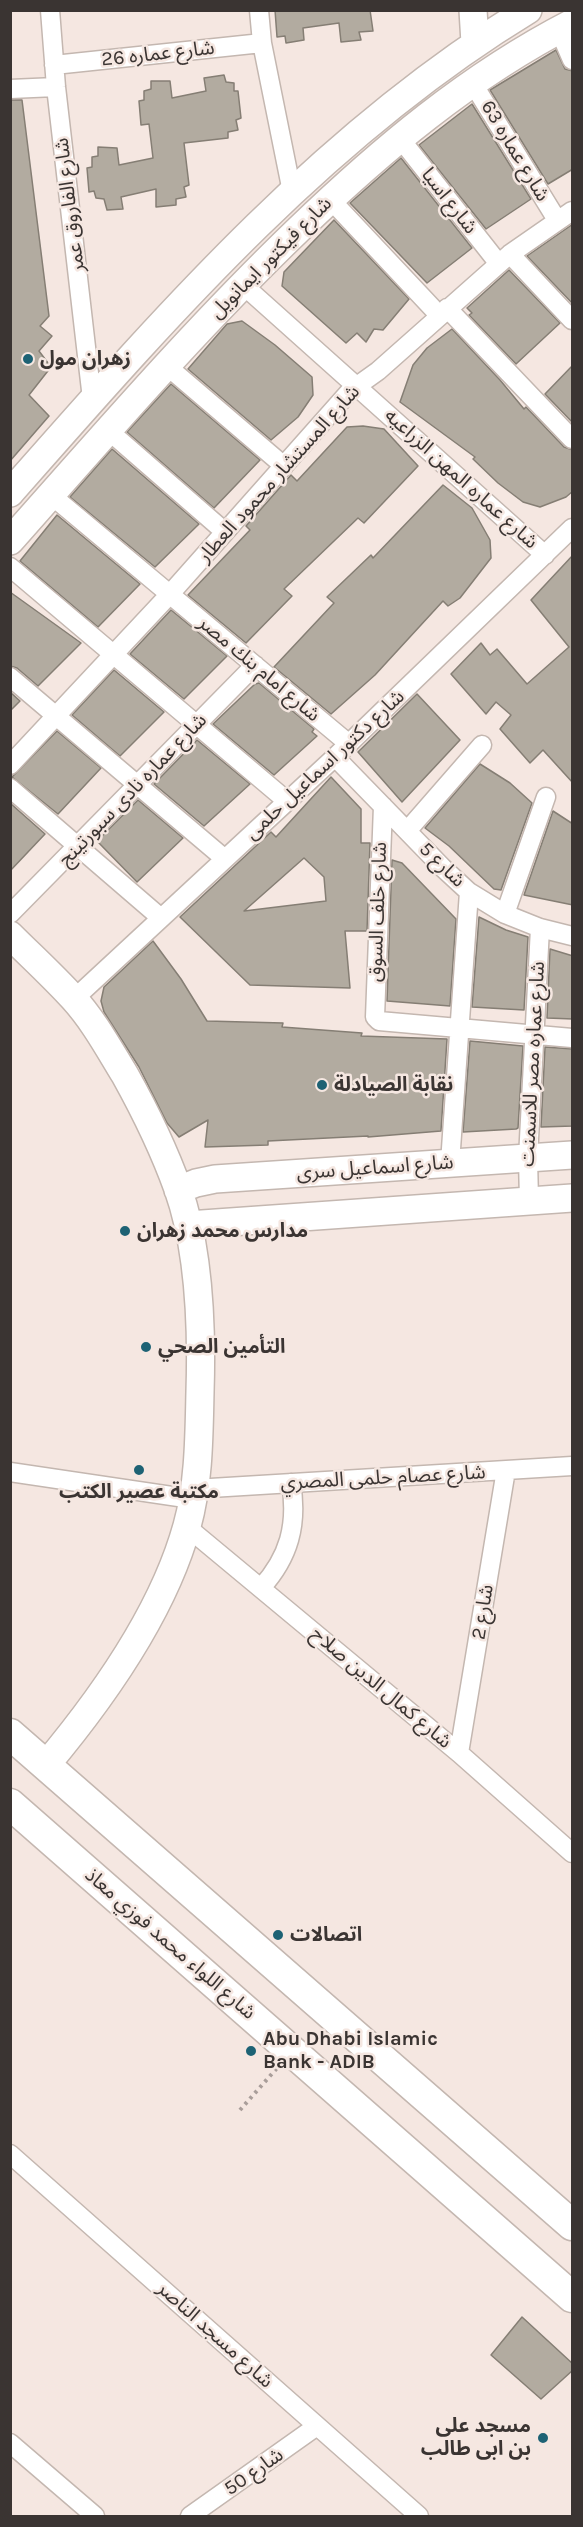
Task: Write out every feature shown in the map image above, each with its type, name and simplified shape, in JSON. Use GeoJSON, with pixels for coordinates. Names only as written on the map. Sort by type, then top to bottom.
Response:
{"type":"FeatureCollection","features":[{"type":"Feature","properties":{"kind":"main road"},"geometry":{"type":"LineString","coordinates":[[10,1734],[573,2225]]}},
{"type":"Feature","properties":{"kind":"main road","name":"شارع اللواء محمد فوزي معاذ"},"geometry":{"type":"LineString","coordinates":[[11,1805],[573,2297]]}},
{"type":"Feature","properties":{"kind":"street","name":"شارع الفاروق عمر"},"geometry":{"type":"LineString","coordinates":[[50,10],[56,87],[92,399]]}},
{"type":"Feature","properties":{"kind":"street"},"geometry":{"type":"LineString","coordinates":[[259,10],[262,43],[292,192]]}},
{"type":"Feature","properties":{"kind":"street"},"geometry":{"type":"LineString","coordinates":[[473,10],[476,43]]}},
{"type":"Feature","properties":{"kind":"street","name":"شارع فيكتور ايمانويل"},"geometry":{"type":"LineString","coordinates":[[10,493],[172,311],[292,192],[385,110],[476,43],[500,19],[528,10]]}},
{"type":"Feature","properties":{"kind":"street"},"geometry":{"type":"LineString","coordinates":[[537,10],[560,29],[573,60]]}},
{"type":"Feature","properties":{"kind":"street","name":"شارع فيكتور ايمانويل"},"geometry":{"type":"LineString","coordinates":[[10,541],[242,284],[330,200],[399,137],[472,82],[560,29]]}},
{"type":"Feature","properties":{"kind":"street","name":"شارع عماره 26"},"geometry":{"type":"LineString","coordinates":[[54,65],[262,43]]}},
{"type":"Feature","properties":{"kind":"street","name":"شارع عماره 63"},"geometry":{"type":"LineString","coordinates":[[472,82],[565,215]]}},
{"type":"Feature","properties":{"kind":"street"},"geometry":{"type":"LineString","coordinates":[[10,89],[56,87]]}},
{"type":"Feature","properties":{"kind":"street","name":"شارع اسيا"},"geometry":{"type":"LineString","coordinates":[[399,137],[504,259],[573,320]]}},
{"type":"Feature","properties":{"kind":"street"},"geometry":{"type":"LineString","coordinates":[[330,200],[573,439]]}},
{"type":"Feature","properties":{"kind":"street","name":"شارع المستشار محمود العطار"},"geometry":{"type":"LineString","coordinates":[[10,765],[170,594],[356,385],[378,371],[504,259],[565,215]]}},
{"type":"Feature","properties":{"kind":"street","name":"شارع عماره المهن الزراعيه"},"geometry":{"type":"LineString","coordinates":[[242,284],[545,555]]}},
{"type":"Feature","properties":{"kind":"street"},"geometry":{"type":"LineString","coordinates":[[167,366],[284,466]]}},
{"type":"Feature","properties":{"kind":"street"},"geometry":{"type":"LineString","coordinates":[[109,431],[225,532]]}},
{"type":"Feature","properties":{"kind":"street","name":"شارع امام بنك مصر"},"geometry":{"type":"LineString","coordinates":[[51,495],[349,744]]}},
{"type":"Feature","properties":{"kind":"street","name":"شارع دكتور اسماعيل حلمى"},"geometry":{"type":"LineString","coordinates":[[74,999],[349,744],[573,528]]}},
{"type":"Feature","properties":{"kind":"street"},"geometry":{"type":"LineString","coordinates":[[10,567],[287,801]]}},
{"type":"Feature","properties":{"kind":"street","name":"شارع عماره نادى سبورتينج"},"geometry":{"type":"LineString","coordinates":[[10,914],[255,665]]}},
{"type":"Feature","properties":{"kind":"street"},"geometry":{"type":"LineString","coordinates":[[10,677],[225,859]]}},
{"type":"Feature","properties":{"kind":"street"},"geometry":{"type":"LineString","coordinates":[[407,831],[482,745]]}},
{"type":"Feature","properties":{"kind":"street","name":"شارع 5"},"geometry":{"type":"LineString","coordinates":[[335,757],[469,892],[505,914],[540,928],[573,936]]}},
{"type":"Feature","properties":{"kind":"street"},"geometry":{"type":"LineString","coordinates":[[10,788],[161,918]]}},
{"type":"Feature","properties":{"kind":"street"},"geometry":{"type":"LineString","coordinates":[[505,914],[546,797]]}},
{"type":"Feature","properties":{"kind":"street","name":"شارع خلف السوق"},"geometry":{"type":"LineString","coordinates":[[383,806],[375,1017],[379,1021],[459,1028]]}},
{"type":"Feature","properties":{"kind":"street"},"geometry":{"type":"LineString","coordinates":[[450,1163],[469,892]]}},
{"type":"Feature","properties":{"kind":"street","name":"شارع عماره مصر للاسمنت"},"geometry":{"type":"LineString","coordinates":[[530,1201],[528,1158],[540,928]]}},
{"type":"Feature","properties":{"kind":"street"},"geometry":{"type":"LineString","coordinates":[[10,935],[74,999],[105,1041],[155,1133],[178,1190],[188,1225],[197,1293],[201,1362],[200,1431],[193,1494],[187,1527],[169,1574],[127,1655],[83,1722],[46,1766]]}},
{"type":"Feature","properties":{"kind":"street"},"geometry":{"type":"LineString","coordinates":[[459,1028],[573,1038]]}},
{"type":"Feature","properties":{"kind":"street","name":"شارع اسماعيل سرى"},"geometry":{"type":"LineString","coordinates":[[178,1190],[205,1180],[573,1155]]}},
{"type":"Feature","properties":{"kind":"street"},"geometry":{"type":"LineString","coordinates":[[362,1168],[364,1212]]}},
{"type":"Feature","properties":{"kind":"street"},"geometry":{"type":"LineString","coordinates":[[188,1225],[573,1198]]}},
{"type":"Feature","properties":{"kind":"street","name":"شارع عصام حلمى المصري"},"geometry":{"type":"LineString","coordinates":[[10,1472],[193,1494],[291,1483],[573,1466]]}},
{"type":"Feature","properties":{"kind":"street","name":"شارع 2"},"geometry":{"type":"LineString","coordinates":[[459,1753],[506,1470]]}},
{"type":"Feature","properties":{"kind":"street"},"geometry":{"type":"LineString","coordinates":[[261,1588],[274,1574],[291,1540],[294,1521],[291,1483]]}},
{"type":"Feature","properties":{"kind":"street","name":"شارع كمال الدين صلاح"},"geometry":{"type":"LineString","coordinates":[[187,1527],[459,1753],[573,1853]]}},
{"type":"Feature","properties":{"kind":"street","name":"شارع مسجد الناصر"},"geometry":{"type":"LineString","coordinates":[[11,2154],[419,2517]]}},
{"type":"Feature","properties":{"kind":"street","name":"شارع 50"},"geometry":{"type":"LineString","coordinates":[[190,2517],[317,2426]]}},
{"type":"Feature","properties":{"kind":"street"},"geometry":{"type":"LineString","coordinates":[[10,2443],[95,2517]]}},
{"type":"Feature","properties":{"kind":"path"},"geometry":{"type":"LineString","coordinates":[[240,2110],[293,2050]]}},
{"type":"Feature","properties":{"kind":"building"},"geometry":{"type":"Polygon","coordinates":[[[275,10],[370,10],[373,31],[359,32],[361,40],[341,42],[339,23],[303,28],[304,40],[286,43],[285,36],[277,37],[275,10]]]}},
{"type":"Feature","properties":{"kind":"building"},"geometry":{"type":"Polygon","coordinates":[[[556,50],[565,69],[573,71],[573,169],[548,184],[490,90],[556,50]]]}},
{"type":"Feature","properties":{"kind":"building"},"geometry":{"type":"Polygon","coordinates":[[[224,75],[226,82],[234,83],[234,91],[238,91],[241,118],[236,120],[238,130],[228,132],[228,138],[184,143],[189,185],[184,187],[186,197],[176,199],[176,205],[156,207],[156,189],[121,197],[123,209],[107,210],[104,199],[96,198],[94,191],[89,192],[87,168],[92,167],[92,157],[98,156],[98,147],[117,148],[119,165],[153,158],[149,124],[141,125],[139,101],[144,100],[144,91],[151,89],[151,81],[170,81],[172,98],[206,91],[204,78],[224,75]]]}},
{"type":"Feature","properties":{"kind":"building","name":"زهران مول"},"geometry":{"type":"Polygon","coordinates":[[[10,100],[22,100],[49,316],[40,326],[52,336],[39,351],[51,367],[29,395],[49,416],[10,461],[10,100]]]}},
{"type":"Feature","properties":{"kind":"building"},"geometry":{"type":"Polygon","coordinates":[[[472,104],[531,199],[486,229],[419,145],[472,104]]]}},
{"type":"Feature","properties":{"kind":"building"},"geometry":{"type":"Polygon","coordinates":[[[401,158],[472,248],[427,283],[350,203],[401,158]]]}},
{"type":"Feature","properties":{"kind":"building"},"geometry":{"type":"Polygon","coordinates":[[[334,220],[409,299],[383,330],[374,329],[366,342],[357,333],[346,343],[282,286],[284,272],[334,220]]]}},
{"type":"Feature","properties":{"kind":"building"},"geometry":{"type":"Polygon","coordinates":[[[573,224],[573,304],[527,256],[573,224]]]}},
{"type":"Feature","properties":{"kind":"building"},"geometry":{"type":"Polygon","coordinates":[[[509,270],[560,323],[516,364],[469,315],[472,313],[467,308],[509,270]]]}},
{"type":"Feature","properties":{"kind":"building"},"geometry":{"type":"Polygon","coordinates":[[[242,321],[275,345],[312,377],[313,395],[298,417],[271,440],[188,369],[227,324],[242,321]]]}},
{"type":"Feature","properties":{"kind":"building"},"geometry":{"type":"Polygon","coordinates":[[[452,329],[524,409],[526,407],[564,447],[573,450],[573,491],[566,497],[540,507],[523,502],[498,483],[473,459],[475,457],[400,402],[413,365],[427,348],[452,329]]]}},
{"type":"Feature","properties":{"kind":"building"},"geometry":{"type":"Polygon","coordinates":[[[573,365],[573,423],[545,394],[573,365]]]}},
{"type":"Feature","properties":{"kind":"building"},"geometry":{"type":"Polygon","coordinates":[[[171,384],[260,460],[214,508],[127,432],[171,384]]]}},
{"type":"Feature","properties":{"kind":"building"},"geometry":{"type":"Polygon","coordinates":[[[363,426],[384,429],[418,466],[364,523],[358,518],[284,589],[292,596],[246,643],[188,595],[250,530],[246,526],[291,475],[297,481],[347,427],[363,426]]]}},
{"type":"Feature","properties":{"kind":"building"},"geometry":{"type":"Polygon","coordinates":[[[112,449],[199,524],[155,567],[70,497],[112,449]]]}},
{"type":"Feature","properties":{"kind":"building"},"geometry":{"type":"Polygon","coordinates":[[[443,485],[472,508],[490,540],[491,558],[460,598],[448,606],[443,601],[375,675],[331,714],[274,667],[334,603],[327,597],[371,555],[373,558],[443,485]]]}},
{"type":"Feature","properties":{"kind":"building"},"geometry":{"type":"Polygon","coordinates":[[[57,515],[140,584],[98,627],[20,561],[57,515]]]}},
{"type":"Feature","properties":{"kind":"building"},"geometry":{"type":"Polygon","coordinates":[[[573,555],[573,783],[543,750],[530,763],[500,729],[511,715],[496,702],[486,714],[451,674],[481,643],[490,655],[497,649],[527,684],[569,647],[531,600],[573,555]]]}},
{"type":"Feature","properties":{"kind":"building"},"geometry":{"type":"Polygon","coordinates":[[[10,592],[81,643],[38,686],[17,668],[10,666],[10,592]]]}},
{"type":"Feature","properties":{"kind":"building"},"geometry":{"type":"Polygon","coordinates":[[[171,610],[227,656],[184,699],[130,654],[171,610]]]}},
{"type":"Feature","properties":{"kind":"building"},"geometry":{"type":"Polygon","coordinates":[[[114,670],[164,712],[120,756],[72,715],[114,670]]]}},
{"type":"Feature","properties":{"kind":"building"},"geometry":{"type":"Polygon","coordinates":[[[259,683],[314,729],[312,732],[317,736],[274,775],[213,724],[255,684],[259,683]]]}},
{"type":"Feature","properties":{"kind":"building"},"geometry":{"type":"Polygon","coordinates":[[[10,692],[20,701],[10,711],[10,692]]]}},
{"type":"Feature","properties":{"kind":"building"},"geometry":{"type":"Polygon","coordinates":[[[417,694],[460,740],[402,802],[358,752],[417,694]]]}},
{"type":"Feature","properties":{"kind":"building"},"geometry":{"type":"Polygon","coordinates":[[[57,731],[101,768],[58,814],[12,777],[57,731]]]}},
{"type":"Feature","properties":{"kind":"building"},"geometry":{"type":"Polygon","coordinates":[[[197,740],[250,784],[204,826],[154,784],[197,740]]]}},
{"type":"Feature","properties":{"kind":"building"},"geometry":{"type":"Polygon","coordinates":[[[480,764],[510,783],[532,803],[501,890],[494,889],[449,846],[425,828],[480,764]]]}},
{"type":"Feature","properties":{"kind":"building"},"geometry":{"type":"Polygon","coordinates":[[[331,777],[361,809],[361,843],[370,843],[367,931],[345,931],[350,988],[250,985],[180,917],[271,832],[276,837],[331,777]],[[304,858],[244,911],[326,901],[324,877],[304,858]]]}},
{"type":"Feature","properties":{"kind":"building"},"geometry":{"type":"Polygon","coordinates":[[[138,800],[183,838],[137,882],[97,841],[138,800]]]}},
{"type":"Feature","properties":{"kind":"building"},"geometry":{"type":"Polygon","coordinates":[[[10,803],[45,834],[10,871],[10,803]]]}},
{"type":"Feature","properties":{"kind":"building"},"geometry":{"type":"Polygon","coordinates":[[[553,811],[573,824],[573,905],[524,895],[553,811]]]}},
{"type":"Feature","properties":{"kind":"building"},"geometry":{"type":"Polygon","coordinates":[[[392,860],[402,863],[456,919],[450,1006],[387,1001],[392,860]]]}},
{"type":"Feature","properties":{"kind":"building"},"geometry":{"type":"Polygon","coordinates":[[[479,917],[506,930],[528,937],[524,1010],[472,1007],[479,917]]]}},
{"type":"Feature","properties":{"kind":"building"},"geometry":{"type":"Polygon","coordinates":[[[153,941],[181,979],[207,1021],[283,1023],[282,1027],[362,1033],[361,1036],[447,1039],[441,1131],[268,1141],[268,1145],[205,1147],[208,1120],[179,1137],[167,1123],[139,1067],[104,1012],[101,1001],[104,987],[153,941]]]}},
{"type":"Feature","properties":{"kind":"building"},"geometry":{"type":"Polygon","coordinates":[[[550,949],[573,956],[573,1019],[547,1018],[550,949]]]}},
{"type":"Feature","properties":{"kind":"building"},"geometry":{"type":"Polygon","coordinates":[[[470,1041],[523,1046],[518,1128],[463,1132],[470,1041]]]}},
{"type":"Feature","properties":{"kind":"building"},"geometry":{"type":"Polygon","coordinates":[[[545,1047],[573,1049],[573,1126],[541,1127],[545,1047]]]}},
{"type":"Feature","properties":{"kind":"building"},"geometry":{"type":"Polygon","coordinates":[[[522,2317],[573,2364],[573,2370],[541,2399],[491,2355],[522,2317]]]}},
{"type":"Feature","properties":{"kind":"place","name":"زهران مول"},"geometry":{"type":"Point","coordinates":[28,359]}},
{"type":"Feature","properties":{"kind":"place","name":"نقابة الصيادلة"},"geometry":{"type":"Point","coordinates":[322,1085]}},
{"type":"Feature","properties":{"kind":"place","name":"مدارس محمد زهران"},"geometry":{"type":"Point","coordinates":[125,1231]}},
{"type":"Feature","properties":{"kind":"place","name":"التأمين الصحي"},"geometry":{"type":"Point","coordinates":[146,1347]}},
{"type":"Feature","properties":{"kind":"place","name":"مكتبة عصير الكتب"},"geometry":{"type":"Point","coordinates":[139,1470]}},
{"type":"Feature","properties":{"kind":"place","name":"اتصالات"},"geometry":{"type":"Point","coordinates":[278,1935]}},
{"type":"Feature","properties":{"kind":"place","name":"Abu Dhabi Islamic Bank - ADIB"},"geometry":{"type":"Point","coordinates":[251,2051]}},
{"type":"Feature","properties":{"kind":"place","name":"مسجد على بن ابى طالب"},"geometry":{"type":"Point","coordinates":[543,2438]}}]}
